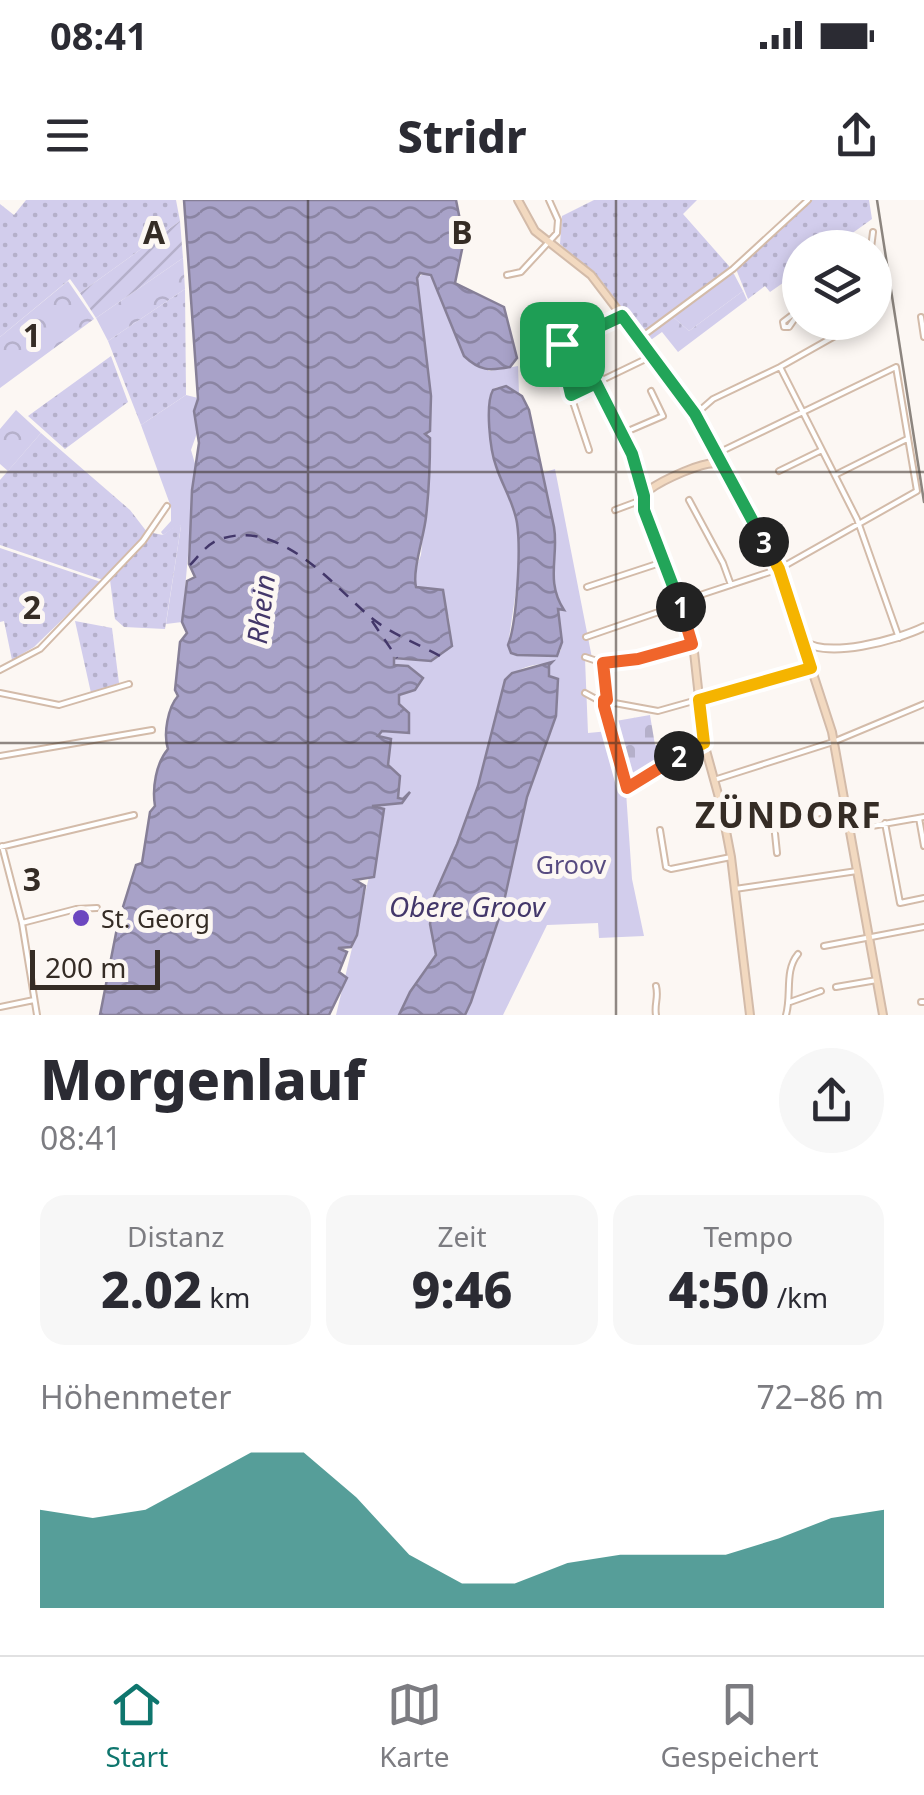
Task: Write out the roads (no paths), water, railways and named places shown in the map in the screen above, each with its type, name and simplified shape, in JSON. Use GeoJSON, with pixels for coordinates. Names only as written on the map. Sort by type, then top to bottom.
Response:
{"type":"FeatureCollection","features":[{"type":"Feature","properties":{"kind":"main road"},"geometry":{"type":"LineString","coordinates":[[518,200],[534,230],[592,276],[695,414],[779,569],[834,742],[883,1015]]}},
{"type":"Feature","properties":{"kind":"main road"},"geometry":{"type":"LineString","coordinates":[[708,462],[712,447]]}},
{"type":"Feature","properties":{"kind":"main road"},"geometry":{"type":"LineString","coordinates":[[722,465],[708,462],[652,488],[643,498],[692,644],[704,743],[730,857],[750,1015]]}},
{"type":"Feature","properties":{"kind":"street"},"geometry":{"type":"LineString","coordinates":[[508,275],[522,272],[550,245],[559,226],[549,200]]}},
{"type":"Feature","properties":{"kind":"street"},"geometry":{"type":"LineString","coordinates":[[640,338],[733,269],[808,200]]}},
{"type":"Feature","properties":{"kind":"street"},"geometry":{"type":"LineString","coordinates":[[558,315],[570,340]]}},
{"type":"Feature","properties":{"kind":"street"},"geometry":{"type":"LineString","coordinates":[[589,450],[560,348],[622,316]]}},
{"type":"Feature","properties":{"kind":"street"},"geometry":{"type":"LineString","coordinates":[[921,318],[924,338]]}},
{"type":"Feature","properties":{"kind":"street"},"geometry":{"type":"LineString","coordinates":[[695,414],[714,399],[826,340]]}},
{"type":"Feature","properties":{"kind":"street"},"geometry":{"type":"LineString","coordinates":[[571,395],[653,356]]}},
{"type":"Feature","properties":{"kind":"street"},"geometry":{"type":"LineString","coordinates":[[780,367],[859,524],[899,638]]}},
{"type":"Feature","properties":{"kind":"street"},"geometry":{"type":"LineString","coordinates":[[586,636],[779,569],[917,491],[896,367],[722,451]]}},
{"type":"Feature","properties":{"kind":"street"},"geometry":{"type":"LineString","coordinates":[[596,383],[632,454],[643,498],[615,510]]}},
{"type":"Feature","properties":{"kind":"street"},"geometry":{"type":"LineString","coordinates":[[621,434],[664,416],[651,391]]}},
{"type":"Feature","properties":{"kind":"street"},"geometry":{"type":"LineString","coordinates":[[835,475],[909,438]]}},
{"type":"Feature","properties":{"kind":"street"},"geometry":{"type":"LineString","coordinates":[[778,471],[822,450]]}},
{"type":"Feature","properties":{"kind":"street"},"geometry":{"type":"LineString","coordinates":[[689,500],[724,563],[731,585]]}},
{"type":"Feature","properties":{"kind":"street"},"geometry":{"type":"LineString","coordinates":[[0,670],[40,649],[142,541],[166,506]]}},
{"type":"Feature","properties":{"kind":"street"},"geometry":{"type":"LineString","coordinates":[[587,586],[663,562]]}},
{"type":"Feature","properties":{"kind":"street"},"geometry":{"type":"LineString","coordinates":[[585,693],[652,711],[810,665],[813,653],[819,650],[899,638],[924,628]]}},
{"type":"Feature","properties":{"kind":"street"},"geometry":{"type":"LineString","coordinates":[[802,639],[819,650]]}},
{"type":"Feature","properties":{"kind":"street"},"geometry":{"type":"LineString","coordinates":[[585,657],[603,663],[638,659],[692,644]]}},
{"type":"Feature","properties":{"kind":"street"},"geometry":{"type":"LineString","coordinates":[[603,663],[606,700],[627,788],[704,743]]}},
{"type":"Feature","properties":{"kind":"street"},"geometry":{"type":"LineString","coordinates":[[0,693],[59,705],[130,684]]}},
{"type":"Feature","properties":{"kind":"street"},"geometry":{"type":"LineString","coordinates":[[714,780],[834,742],[924,704]]}},
{"type":"Feature","properties":{"kind":"street"},"geometry":{"type":"LineString","coordinates":[[0,756],[152,730]]}},
{"type":"Feature","properties":{"kind":"street"},"geometry":{"type":"LineString","coordinates":[[777,853],[774,824],[844,807]]}},
{"type":"Feature","properties":{"kind":"street"},"geometry":{"type":"LineString","coordinates":[[37,1015],[22,923],[1,846],[134,815]]}},
{"type":"Feature","properties":{"kind":"street"},"geometry":{"type":"LineString","coordinates":[[849,830],[921,817],[924,846]]}},
{"type":"Feature","properties":{"kind":"street"},"geometry":{"type":"LineString","coordinates":[[885,823],[900,902],[924,898]]}},
{"type":"Feature","properties":{"kind":"street"},"geometry":{"type":"LineString","coordinates":[[660,830],[666,867],[730,857]]}},
{"type":"Feature","properties":{"kind":"street"},"geometry":{"type":"LineString","coordinates":[[735,889],[857,870]]}},
{"type":"Feature","properties":{"kind":"street"},"geometry":{"type":"LineString","coordinates":[[22,923],[76,909],[97,908]]}},
{"type":"Feature","properties":{"kind":"street"},"geometry":{"type":"LineString","coordinates":[[824,946],[924,927]]}},
{"type":"Feature","properties":{"kind":"street"},"geometry":{"type":"LineString","coordinates":[[786,1015],[790,1002],[789,970],[798,954]]}},
{"type":"Feature","properties":{"kind":"street"},"geometry":{"type":"LineString","coordinates":[[836,987],[877,980]]}},
{"type":"Feature","properties":{"kind":"street"},"geometry":{"type":"LineString","coordinates":[[656,986],[656,1015]]}},
{"type":"Feature","properties":{"kind":"street"},"geometry":{"type":"LineString","coordinates":[[790,1002],[821,991]]}},
{"type":"Feature","properties":{"kind":"street"},"geometry":{"type":"LineString","coordinates":[[0,1008],[36,1000]]}},
{"type":"Feature","properties":{"kind":"water","name":"Rhein"},"geometry":{"type":"Polygon","coordinates":[[[184,200],[456,200],[464,240],[455,283],[504,307],[517,358],[510,367],[490,369],[475,365],[464,356],[431,275],[420,273],[417,278],[431,396],[430,431],[425,434],[430,438],[428,497],[415,580],[416,587],[443,590],[452,646],[431,661],[394,658],[394,665],[408,666],[423,678],[415,690],[399,695],[399,704],[409,713],[409,733],[382,731],[378,736],[391,739],[388,765],[400,776],[398,798],[403,799],[410,792],[402,803],[372,806],[384,809],[374,877],[355,880],[365,886],[357,935],[351,947],[338,948],[347,952],[339,972],[347,978],[329,1015],[100,1015],[118,923],[136,865],[142,863],[150,812],[155,806],[156,776],[168,749],[167,721],[178,696],[175,690],[180,642],[187,633],[182,622],[187,581],[195,577],[189,564],[192,490],[199,443],[194,411],[198,399],[184,200]]]}},
{"type":"Feature","properties":{"kind":"water"},"geometry":{"type":"Polygon","coordinates":[[[506,386],[522,396],[529,410],[554,527],[555,589],[564,610],[558,609],[562,642],[557,656],[517,655],[511,653],[508,645],[516,604],[518,535],[513,508],[494,459],[489,416],[493,390],[506,386]]]}},
{"type":"Feature","properties":{"kind":"water","name":"Obere Groov"},"geometry":{"type":"Polygon","coordinates":[[[552,662],[549,676],[558,679],[556,716],[527,797],[503,906],[471,1002],[465,1015],[399,1015],[436,955],[430,924],[434,896],[478,786],[505,680],[512,673],[552,662]]]}},
{"type":"Feature","properties":{"kind":"tram line"},"geometry":{"type":"LineString","coordinates":[[877,200],[924,502]]}},
{"type":"Feature","properties":{"kind":"place","name":"St. Georg"},"geometry":{"type":"Point","coordinates":[81,918]}},
{"type":"Feature","properties":{"kind":"district","name":"ZÜNDORF"},"geometry":{"type":"Point","coordinates":[789,814]}},
{"type":"Feature","properties":{"kind":"park label","name":"Groov"},"geometry":{"type":"Point","coordinates":[571,864]}}]}
